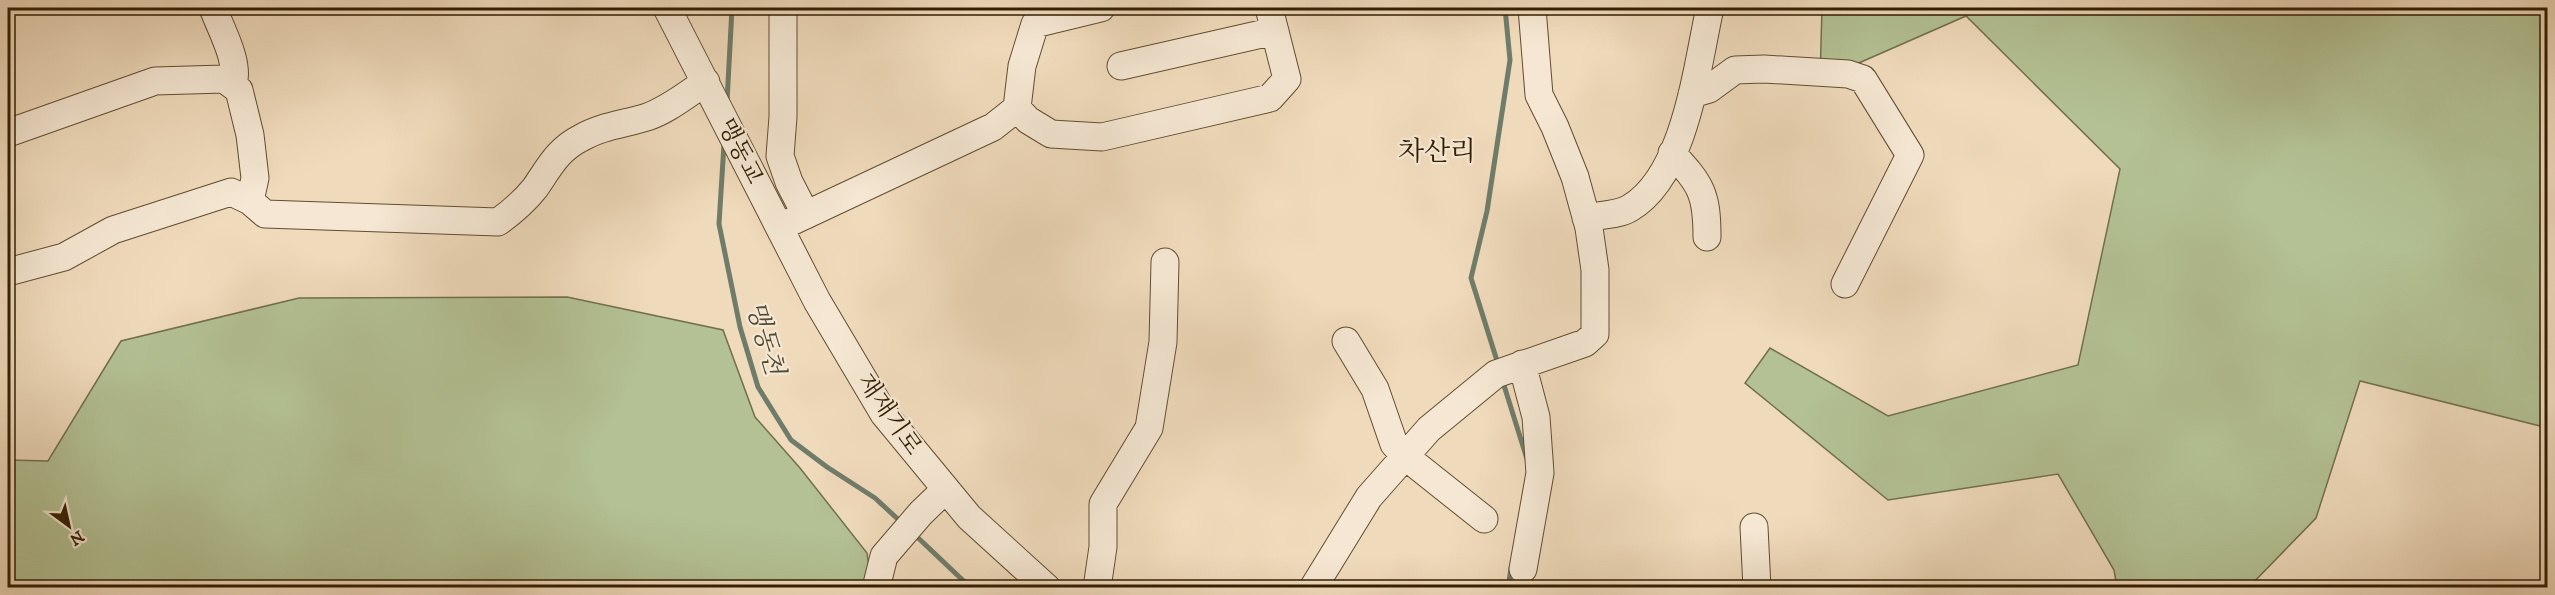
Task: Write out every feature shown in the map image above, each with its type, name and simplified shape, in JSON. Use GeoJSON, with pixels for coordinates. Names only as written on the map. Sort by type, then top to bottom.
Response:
{"type":"FeatureCollection","features":[{"type":"Feature","properties":{"kind":"street"},"geometry":{"type":"LineString","coordinates":[[213,8],[233,63],[236,75],[233,85]]}},
{"type":"Feature","properties":{"kind":"street"},"geometry":{"type":"LineString","coordinates":[[8,272],[64,257],[113,230],[194,202],[231,192],[250,201],[265,214],[498,222],[515,210],[535,188],[552,161],[580,138],[605,128],[648,117],[708,86],[668,8]]}},
{"type":"Feature","properties":{"kind":"street"},"geometry":{"type":"LineString","coordinates":[[783,8],[783,117],[780,156],[789,182],[806,215]]}},
{"type":"Feature","properties":{"kind":"street"},"geometry":{"type":"LineString","coordinates":[[776,220],[806,215],[993,127],[1017,108],[1022,66],[1035,24],[1101,8]]}},
{"type":"Feature","properties":{"kind":"street"},"geometry":{"type":"LineString","coordinates":[[1313,588],[1369,497],[1429,429],[1510,369],[1585,343],[1594,334],[1595,270],[1586,218],[1575,177],[1539,95],[1532,8]]}},
{"type":"Feature","properties":{"kind":"street"},"geometry":{"type":"LineString","coordinates":[[1586,218],[1629,210],[1645,197],[1664,172],[1680,135],[1698,74],[1710,8]]}},
{"type":"Feature","properties":{"kind":"street"},"geometry":{"type":"LineString","coordinates":[[1017,108],[1028,120],[1051,134],[1102,137],[1270,98],[1287,79],[1272,19],[1121,66]]}},
{"type":"Feature","properties":{"kind":"street"},"geometry":{"type":"LineString","coordinates":[[1692,94],[1709,90],[1735,70],[1764,69],[1848,74],[1863,79],[1910,155],[1845,284]]}},
{"type":"Feature","properties":{"kind":"street"},"geometry":{"type":"LineString","coordinates":[[8,133],[155,81],[224,79],[239,90],[250,135],[255,178],[250,201]]}},
{"type":"Feature","properties":{"kind":"street","name":"맹동교"},"geometry":{"type":"LineString","coordinates":[[708,86],[776,220]]}},
{"type":"Feature","properties":{"kind":"street"},"geometry":{"type":"LineString","coordinates":[[1672,153],[1697,181],[1707,207],[1707,237]]}},
{"type":"Feature","properties":{"kind":"street","name":"재재기로"},"geometry":{"type":"LineString","coordinates":[[776,220],[817,300],[884,414],[969,516],[1047,588]]}},
{"type":"Feature","properties":{"kind":"street"},"geometry":{"type":"LineString","coordinates":[[1097,588],[1103,547],[1103,504],[1149,428],[1163,342],[1165,262]]}},
{"type":"Feature","properties":{"kind":"street"},"geometry":{"type":"LineString","coordinates":[[1346,341],[1375,389],[1394,444],[1406,457],[1484,519]]}},
{"type":"Feature","properties":{"kind":"street"},"geometry":{"type":"LineString","coordinates":[[1510,369],[1536,417],[1540,473],[1523,569]]}},
{"type":"Feature","properties":{"kind":"street"},"geometry":{"type":"LineString","coordinates":[[876,588],[884,556],[921,513],[946,489]]}},
{"type":"Feature","properties":{"kind":"street"},"geometry":{"type":"LineString","coordinates":[[1754,527],[1757,588]]}},
{"type":"Feature","properties":{"kind":"green space"},"geometry":{"type":"Polygon","coordinates":[[[1822,8],[2547,8],[2547,432],[2540,426],[2360,381],[2316,518],[2249,587],[2117,587],[2114,570],[2058,474],[1888,500],[1745,383],[1770,348],[1888,416],[2078,365],[2120,169],[1966,16],[1820,80],[1822,8]]]}},
{"type":"Feature","properties":{"kind":"green space"},"geometry":{"type":"Polygon","coordinates":[[[567,297],[723,330],[755,417],[800,468],[867,553],[872,587],[8,588],[8,460],[48,461],[121,341],[299,298],[567,297]]]}},
{"type":"Feature","properties":{"kind":"waterway","name":"맹동천"},"geometry":{"type":"LineString","coordinates":[[727,102],[732,8]]}},
{"type":"Feature","properties":{"kind":"waterway"},"geometry":{"type":"LineString","coordinates":[[1498,364],[1471,278],[1487,211],[1510,60],[1505,8]]}},
{"type":"Feature","properties":{"kind":"waterway","name":"맹동천"},"geometry":{"type":"LineString","coordinates":[[724,144],[719,224],[740,327],[758,387],[791,440],[875,498],[902,523]]}},
{"type":"Feature","properties":{"kind":"waterway"},"geometry":{"type":"LineString","coordinates":[[1502,379],[1527,459]]}},
{"type":"Feature","properties":{"kind":"waterway","name":"맹동천"},"geometry":{"type":"LineString","coordinates":[[914,534],[971,588]]}},
{"type":"Feature","properties":{"kind":"waterway"},"geometry":{"type":"LineString","coordinates":[[1508,588],[1511,568]]}},
{"type":"Feature","properties":{"kind":"district","name":"차산리"},"geometry":{"type":"Point","coordinates":[1437,151]}}]}
